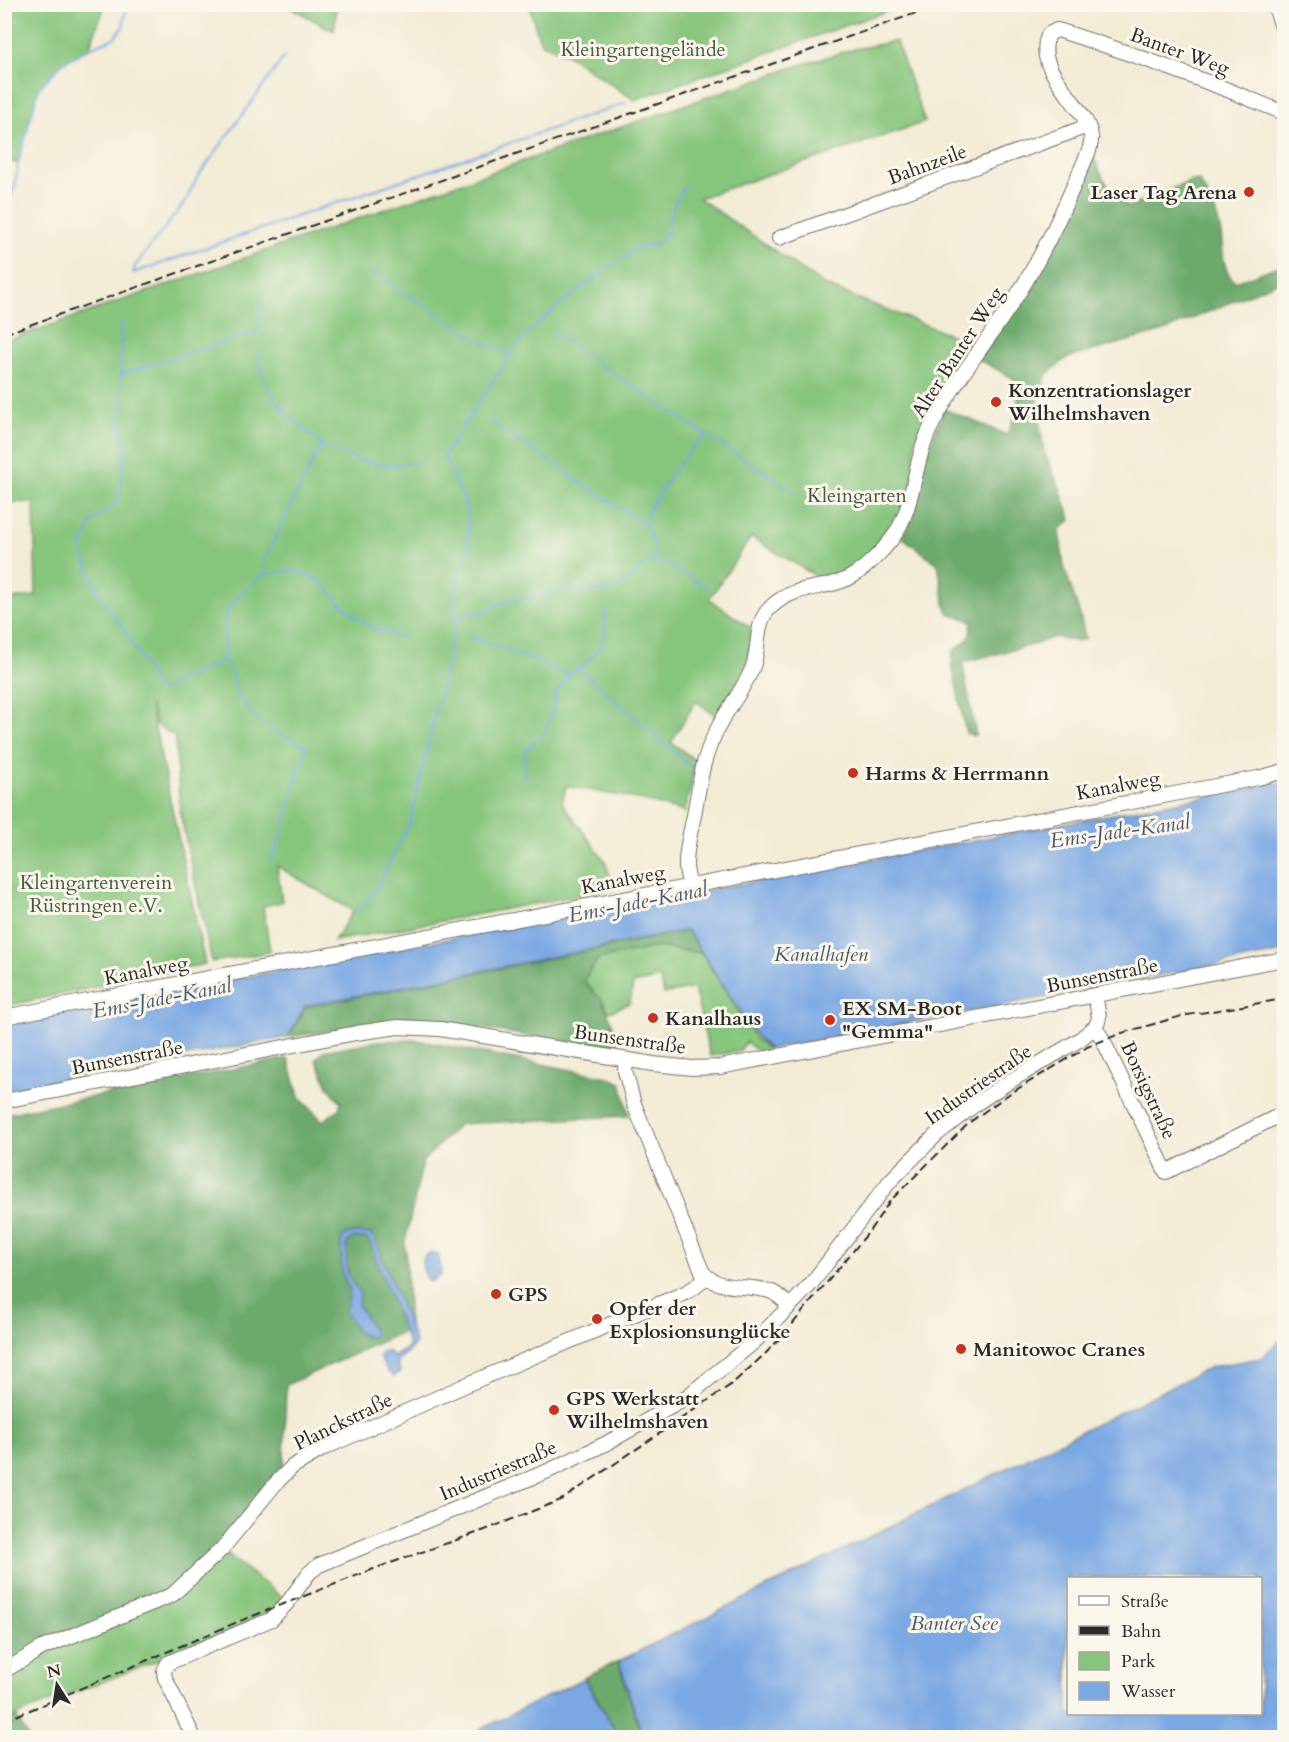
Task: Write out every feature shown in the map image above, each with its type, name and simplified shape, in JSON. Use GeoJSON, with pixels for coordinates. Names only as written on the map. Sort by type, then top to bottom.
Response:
{"type":"FeatureCollection","features":[{"type":"Feature","properties":{"kind":"street"},"geometry":{"type":"LineString","coordinates":[[1274,4],[1284,33]]}},
{"type":"Feature","properties":{"kind":"street","name":"Banter Weg"},"geometry":{"type":"LineString","coordinates":[[1088,126],[1060,85],[1047,60],[1046,39],[1053,31],[1061,31],[1116,48],[1216,84],[1284,113]]}},
{"type":"Feature","properties":{"kind":"street","name":"Bahnzeile"},"geometry":{"type":"LineString","coordinates":[[779,238],[1088,126]]}},
{"type":"Feature","properties":{"kind":"street","name":"Alter Banter Weg"},"geometry":{"type":"LineString","coordinates":[[690,886],[686,855],[703,767],[713,736],[752,669],[757,650],[758,631],[764,616],[769,608],[785,596],[806,588],[837,582],[857,573],[891,540],[906,514],[919,460],[930,429],[962,375],[1015,299],[1042,255],[1089,151],[1092,138],[1088,126]]}},
{"type":"Feature","properties":{"kind":"street","name":"Kanalweg"},"geometry":{"type":"LineString","coordinates":[[4,1017],[1258,778],[1284,771]]}},
{"type":"Feature","properties":{"kind":"street","name":"Bunsenstraße"},"geometry":{"type":"LineString","coordinates":[[4,1101],[356,1033],[398,1027],[449,1030],[626,1060],[692,1068],[720,1067],[1284,959]]}},
{"type":"Feature","properties":{"kind":"street"},"geometry":{"type":"LineString","coordinates":[[1095,996],[1099,1016],[1095,1028]]}},
{"type":"Feature","properties":{"kind":"street","name":"Borsigstraße"},"geometry":{"type":"LineString","coordinates":[[1095,1028],[1103,1040],[1166,1172],[1284,1113]]}},
{"type":"Feature","properties":{"kind":"street","name":"Industriestraße"},"geometry":{"type":"LineString","coordinates":[[194,1737],[165,1678],[164,1671],[168,1663],[272,1619],[288,1602],[309,1573],[319,1565],[548,1472],[605,1444],[683,1400],[754,1342],[790,1306],[811,1284],[890,1181],[936,1135],[993,1092],[1095,1028]]}},
{"type":"Feature","properties":{"kind":"street"},"geometry":{"type":"LineString","coordinates":[[626,1060],[625,1071],[634,1104],[706,1277],[720,1284],[773,1292],[790,1306]]}},
{"type":"Feature","properties":{"kind":"street","name":"Planckstraße"},"geometry":{"type":"LineString","coordinates":[[4,1671],[42,1648],[172,1594],[222,1549],[276,1483],[292,1467],[307,1457],[475,1381],[685,1293],[706,1277]]}},
{"type":"Feature","properties":{"kind":"green space"},"geometry":{"type":"Polygon","coordinates":[[[5,4],[104,5],[89,48],[63,63],[39,88],[18,164],[5,159],[5,4]]]}},
{"type":"Feature","properties":{"kind":"green space","name":"Kleingartengelände"},"geometry":{"type":"Polygon","coordinates":[[[529,4],[904,5],[634,100],[566,54],[542,44],[529,4]]]}},
{"type":"Feature","properties":{"kind":"green space"},"geometry":{"type":"Polygon","coordinates":[[[286,5],[337,5],[334,31],[286,5]]]}},
{"type":"Feature","properties":{"kind":"green space"},"geometry":{"type":"Polygon","coordinates":[[[896,41],[925,122],[699,198],[824,285],[979,346],[916,436],[913,473],[904,511],[870,559],[845,571],[819,578],[751,537],[709,599],[751,628],[751,642],[746,665],[716,716],[696,701],[671,742],[696,761],[685,812],[638,799],[566,786],[562,803],[605,861],[614,889],[334,941],[353,911],[277,866],[282,902],[263,906],[270,952],[212,962],[180,813],[175,737],[156,724],[150,705],[205,964],[5,1006],[5,600],[36,596],[34,502],[5,503],[5,341],[797,66],[850,50],[896,41]]]}},
{"type":"Feature","properties":{"kind":"green space"},"geometry":{"type":"Polygon","coordinates":[[[1091,151],[1105,181],[1128,207],[1191,181],[1199,181],[1217,216],[1225,265],[1231,278],[1236,282],[1284,264],[1284,279],[1164,331],[1067,358],[1047,374],[1037,404],[1044,452],[1071,520],[1059,530],[1064,567],[1080,615],[1085,639],[1075,641],[1054,637],[1036,644],[964,662],[976,735],[973,736],[966,733],[952,665],[953,652],[969,638],[971,620],[950,615],[945,606],[938,564],[902,537],[913,515],[923,463],[944,409],[1007,435],[1019,405],[1013,378],[976,358],[1042,262],[1091,151]]]}},
{"type":"Feature","properties":{"kind":"green space"},"geometry":{"type":"Polygon","coordinates":[[[687,931],[701,953],[657,947],[598,959],[584,980],[601,998],[619,1039],[613,1049],[445,1023],[400,1020],[289,1037],[306,1007],[687,931]]]}},
{"type":"Feature","properties":{"kind":"green space"},"geometry":{"type":"Polygon","coordinates":[[[657,947],[701,953],[756,1039],[768,1049],[761,1054],[746,1042],[739,1051],[710,1056],[694,988],[664,994],[660,978],[633,984],[630,1003],[609,1012],[601,998],[584,980],[598,959],[657,947]]]}},
{"type":"Feature","properties":{"kind":"green space"},"geometry":{"type":"Polygon","coordinates":[[[417,1040],[608,1077],[621,1083],[629,1116],[460,1124],[423,1161],[405,1242],[409,1329],[286,1385],[284,1464],[275,1485],[221,1548],[170,1589],[5,1664],[5,1114],[288,1058],[299,1097],[323,1121],[339,1109],[341,1102],[329,1088],[316,1059],[324,1051],[376,1041],[417,1040]]]}},
{"type":"Feature","properties":{"kind":"green space"},"geometry":{"type":"Polygon","coordinates":[[[224,1552],[287,1601],[272,1615],[5,1720],[5,1675],[224,1552]]]}},
{"type":"Feature","properties":{"kind":"green space"},"geometry":{"type":"Polygon","coordinates":[[[618,1661],[642,1737],[619,1737],[585,1677],[618,1661]]]}},
{"type":"Feature","properties":{"kind":"green space"},"geometry":{"type":"Polygon","coordinates":[[[17,1717],[28,1737],[5,1737],[5,1722],[17,1717]]]}},
{"type":"Feature","properties":{"kind":"water","name":"Kanalhafen"},"geometry":{"type":"Polygon","coordinates":[[[1284,782],[1284,952],[769,1049],[758,1038],[687,930],[305,1006],[288,1037],[5,1090],[5,1022],[1284,782]]]}},
{"type":"Feature","properties":{"kind":"water"},"geometry":{"type":"Polygon","coordinates":[[[347,1234],[371,1234],[375,1240],[414,1338],[415,1345],[397,1362],[400,1372],[394,1376],[388,1372],[379,1357],[383,1351],[389,1352],[394,1357],[409,1346],[370,1243],[366,1238],[352,1238],[347,1243],[346,1265],[351,1280],[360,1293],[358,1305],[374,1331],[374,1335],[370,1338],[358,1333],[345,1312],[350,1290],[342,1274],[342,1238],[347,1234]]]}},
{"type":"Feature","properties":{"kind":"water"},"geometry":{"type":"Polygon","coordinates":[[[430,1253],[439,1256],[441,1275],[430,1282],[425,1275],[423,1264],[425,1255],[430,1253]]]}},
{"type":"Feature","properties":{"kind":"water","name":"Banter See"},"geometry":{"type":"Polygon","coordinates":[[[1284,1337],[1284,1737],[643,1737],[619,1661],[1211,1367],[1261,1358],[1284,1337]]]}},
{"type":"Feature","properties":{"kind":"water"},"geometry":{"type":"Polygon","coordinates":[[[584,1678],[619,1737],[466,1737],[584,1678]]]}},
{"type":"Feature","properties":{"kind":"waterway"},"geometry":{"type":"LineString","coordinates":[[4,209],[15,186],[18,164],[39,88],[63,63],[89,48],[114,38],[123,27],[127,4]]}},
{"type":"Feature","properties":{"kind":"waterway"},"geometry":{"type":"LineString","coordinates":[[133,273],[135,266],[185,202],[197,178],[284,57]]}},
{"type":"Feature","properties":{"kind":"waterway"},"geometry":{"type":"LineString","coordinates":[[133,273],[626,103]]}},
{"type":"Feature","properties":{"kind":"waterway"},"geometry":{"type":"LineString","coordinates":[[357,912],[374,893],[409,825],[454,633],[455,589],[468,549],[468,523],[465,502],[444,456],[510,355],[528,332],[576,292],[637,248],[655,244],[666,236],[673,206],[684,187]]}},
{"type":"Feature","properties":{"kind":"waterway"},"geometry":{"type":"LineString","coordinates":[[370,271],[484,343],[498,347],[509,354]]}},
{"type":"Feature","properties":{"kind":"waterway"},"geometry":{"type":"LineString","coordinates":[[121,374],[259,331],[261,304]]}},
{"type":"Feature","properties":{"kind":"waterway"},"geometry":{"type":"LineString","coordinates":[[121,321],[121,429],[125,451],[121,487],[116,504],[91,523],[81,550],[91,576],[108,608],[125,631],[158,690],[165,689],[222,660],[225,661],[239,696],[252,713],[277,732],[306,746],[283,829],[271,862]]}},
{"type":"Feature","properties":{"kind":"waterway"},"geometry":{"type":"LineString","coordinates":[[552,332],[706,435]]}},
{"type":"Feature","properties":{"kind":"waterway"},"geometry":{"type":"LineString","coordinates":[[260,350],[264,379],[268,388],[297,423],[322,444],[265,558],[264,575]]}},
{"type":"Feature","properties":{"kind":"waterway"},"geometry":{"type":"LineString","coordinates":[[488,420],[645,525]]}},
{"type":"Feature","properties":{"kind":"waterway"},"geometry":{"type":"LineString","coordinates":[[652,563],[655,551],[646,525],[647,513],[685,456],[706,435],[797,493]]}},
{"type":"Feature","properties":{"kind":"waterway"},"geometry":{"type":"LineString","coordinates":[[322,444],[347,456],[373,464],[395,465],[420,461]]}},
{"type":"Feature","properties":{"kind":"waterway"},"geometry":{"type":"LineString","coordinates":[[454,617],[484,611],[502,603],[560,591],[608,591],[627,580],[645,564],[664,562],[707,588]]}},
{"type":"Feature","properties":{"kind":"waterway"},"geometry":{"type":"LineString","coordinates":[[225,660],[224,631],[227,610],[246,588],[264,575],[294,570],[321,582],[342,605],[372,628],[405,638]]}},
{"type":"Feature","properties":{"kind":"waterway"},"geometry":{"type":"LineString","coordinates":[[467,635],[569,674],[586,663],[599,647],[605,632],[606,610]]}},
{"type":"Feature","properties":{"kind":"waterway"},"geometry":{"type":"LineString","coordinates":[[580,669],[692,768]]}},
{"type":"Feature","properties":{"kind":"waterway"},"geometry":{"type":"LineString","coordinates":[[524,780],[525,751],[543,734],[552,715],[555,695],[569,674]]}},
{"type":"Feature","properties":{"kind":"railway"},"geometry":{"type":"LineString","coordinates":[[4,334],[942,4]]}},
{"type":"Feature","properties":{"kind":"railway"},"geometry":{"type":"LineString","coordinates":[[4,1721],[240,1621],[563,1499],[732,1384],[785,1333],[868,1233],[890,1201],[970,1122],[1009,1094],[1089,1046],[1122,1033],[1182,1016],[1284,999]]}},
{"type":"Feature","properties":{"kind":"place","name":"Laser Tag Arena"},"geometry":{"type":"Point","coordinates":[1249,192]}},
{"type":"Feature","properties":{"kind":"place","name":"Konzentrationslager Wilhelmshaven"},"geometry":{"type":"Point","coordinates":[996,402]}},
{"type":"Feature","properties":{"kind":"place","name":"Harms & Herrmann"},"geometry":{"type":"Point","coordinates":[853,773]}},
{"type":"Feature","properties":{"kind":"place","name":"Kanalhaus"},"geometry":{"type":"Point","coordinates":[653,1018]}},
{"type":"Feature","properties":{"kind":"place","name":"EX SM-Boot \"Gemma\""},"geometry":{"type":"Point","coordinates":[830,1020]}},
{"type":"Feature","properties":{"kind":"place","name":"GPS"},"geometry":{"type":"Point","coordinates":[496,1294]}},
{"type":"Feature","properties":{"kind":"place","name":"Opfer der Explosionsunglücke"},"geometry":{"type":"Point","coordinates":[597,1319]}},
{"type":"Feature","properties":{"kind":"place","name":"Manitowoc Cranes"},"geometry":{"type":"Point","coordinates":[961,1349]}},
{"type":"Feature","properties":{"kind":"place","name":"GPS Werkstatt Wilhelmshaven"},"geometry":{"type":"Point","coordinates":[554,1410]}},
{"type":"Feature","properties":{"kind":"park label","name":"Kleingarten"},"geometry":{"type":"Point","coordinates":[857,495]}},
{"type":"Feature","properties":{"kind":"park label","name":"Kleingartenverein Rüstringen e.V."},"geometry":{"type":"Point","coordinates":[96,894]}},
{"type":"Feature","properties":{"kind":"water label","name":"Ems-Jade-Kanal"},"geometry":{"type":"Point","coordinates":[1120,831]}},
{"type":"Feature","properties":{"kind":"water label","name":"Ems-Jade-Kanal"},"geometry":{"type":"Point","coordinates":[638,902]}},
{"type":"Feature","properties":{"kind":"water label","name":"Ems-Jade-Kanal"},"geometry":{"type":"Point","coordinates":[162,998]}}]}
